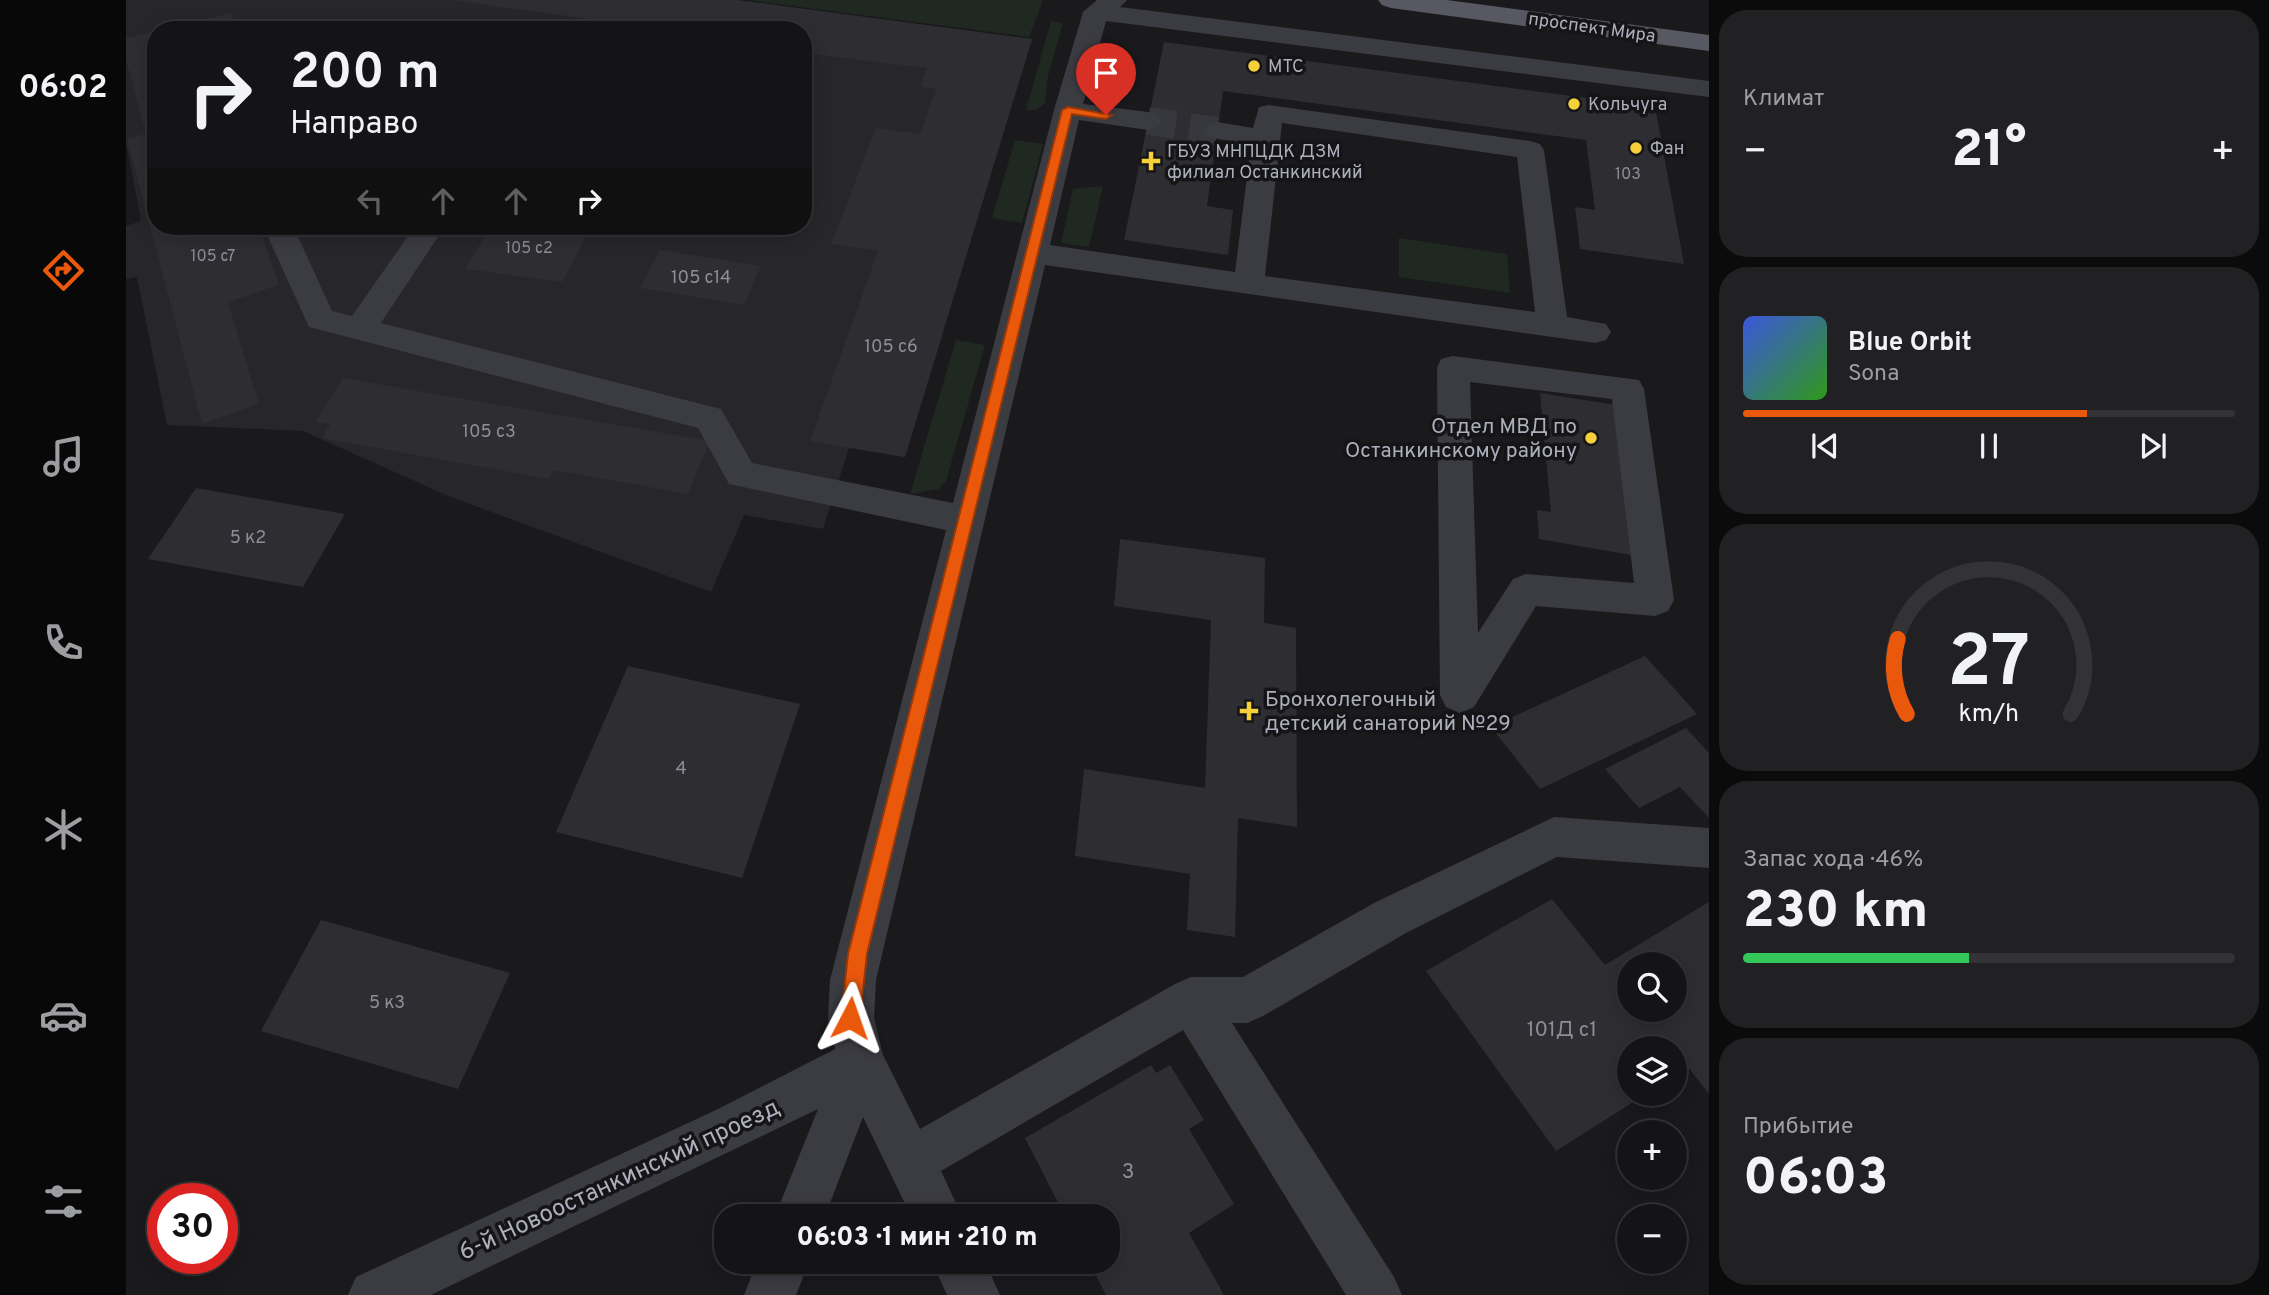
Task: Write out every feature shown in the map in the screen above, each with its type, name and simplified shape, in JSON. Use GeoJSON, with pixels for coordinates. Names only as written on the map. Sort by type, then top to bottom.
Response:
{"type":"FeatureCollection","features":[{"type":"Feature","properties":{"kind":"main road","name":"проспект Мира"},"geometry":{"type":"LineString","coordinates":[[1391,0],[1709,43]]}},
{"type":"Feature","properties":{"kind":"street"},"geometry":{"type":"LineString","coordinates":[[931,1204],[861,1061],[850,1018],[858,954],[1068,110],[1100,4],[1709,89]]}},
{"type":"Feature","properties":{"kind":"street"},"geometry":{"type":"LineString","coordinates":[[1068,110],[1148,121]]}},
{"type":"Feature","properties":{"kind":"street"},"geometry":{"type":"LineString","coordinates":[[1250,285],[1269,113],[1530,150],[1552,325]]}},
{"type":"Feature","properties":{"kind":"street"},"geometry":{"type":"LineString","coordinates":[[1217,131],[1265,138]]}},
{"type":"Feature","properties":{"kind":"street"},"geometry":{"type":"LineString","coordinates":[[282,235],[320,319],[709,418],[741,474],[966,520]]}},
{"type":"Feature","properties":{"kind":"street"},"geometry":{"type":"LineString","coordinates":[[360,329],[424,235]]}},
{"type":"Feature","properties":{"kind":"street"},"geometry":{"type":"LineString","coordinates":[[1034,253],[1595,332]]}},
{"type":"Feature","properties":{"kind":"street"},"geometry":{"type":"LineString","coordinates":[[1515,320],[1521,377]]}},
{"type":"Feature","properties":{"kind":"street"},"geometry":{"type":"LineString","coordinates":[[1453,368],[1521,377],[1627,389],[1655,600],[1525,590],[1460,695],[1453,368]]}},
{"type":"Feature","properties":{"kind":"street"},"geometry":{"type":"LineString","coordinates":[[911,1161],[1191,1000],[1247,1000],[1390,918],[1554,837],[1709,848]]}},
{"type":"Feature","properties":{"kind":"street"},"geometry":{"type":"LineString","coordinates":[[1191,1000],[1376,1295]]}},
{"type":"Feature","properties":{"kind":"street"},"geometry":{"type":"LineString","coordinates":[[805,1204],[861,1061]]}},
{"type":"Feature","properties":{"kind":"street","name":"6-й Новоостанкинский проезд"},"geometry":{"type":"LineString","coordinates":[[374,1295],[733,1126],[861,1061]]}},
{"type":"Feature","properties":{"kind":"street"},"geometry":{"type":"LineString","coordinates":[[770,1295],[778,1274]]}},
{"type":"Feature","properties":{"kind":"street"},"geometry":{"type":"LineString","coordinates":[[964,1274],[974,1295]]}},
{"type":"Feature","properties":{"kind":"shaded area"},"geometry":{"type":"Polygon","coordinates":[[[126,0],[737,0],[1032,39],[905,457],[849,448],[823,529],[744,515],[711,592],[448,496],[303,431],[167,425],[137,277],[126,279],[126,226],[141,221],[126,142],[126,0]]]}},
{"type":"Feature","properties":{"kind":"shaded area"},"geometry":{"type":"Polygon","coordinates":[[[747,0],[1043,0],[1029,37],[747,0]]]}},
{"type":"Feature","properties":{"kind":"shaded area"},"geometry":{"type":"Polygon","coordinates":[[[1051,21],[1063,23],[1048,76],[1045,103],[1036,110],[1026,110],[1051,21]]]}},
{"type":"Feature","properties":{"kind":"shaded area"},"geometry":{"type":"Polygon","coordinates":[[[1015,140],[1043,144],[1022,223],[992,218],[1015,140]]]}},
{"type":"Feature","properties":{"kind":"shaded area"},"geometry":{"type":"Polygon","coordinates":[[[1103,186],[1089,247],[1061,243],[1073,189],[1103,186]]]}},
{"type":"Feature","properties":{"kind":"shaded area"},"geometry":{"type":"Polygon","coordinates":[[[1399,238],[1507,254],[1510,293],[1399,277],[1399,238]]]}},
{"type":"Feature","properties":{"kind":"shaded area"},"geometry":{"type":"Polygon","coordinates":[[[956,340],[985,345],[946,481],[939,489],[910,494],[956,340]]]}},
{"type":"Feature","properties":{"kind":"building"},"geometry":{"type":"Polygon","coordinates":[[[451,0],[737,0],[1032,39],[905,457],[810,441],[878,251],[831,244],[876,128],[920,134],[936,89],[920,87],[927,68],[812,54],[812,21],[595,20],[451,0]]]}},
{"type":"Feature","properties":{"kind":"building"},"geometry":{"type":"Polygon","coordinates":[[[232,13],[234,21],[198,21],[232,13]]]}},
{"type":"Feature","properties":{"kind":"building"},"geometry":{"type":"Polygon","coordinates":[[[147,33],[147,126],[144,127],[126,59],[126,38],[147,33]]]}},
{"type":"Feature","properties":{"kind":"building"},"geometry":{"type":"Polygon","coordinates":[[[1164,42],[1655,107],[1684,264],[1580,249],[1575,207],[1595,210],[1586,140],[1223,91],[1207,206],[1233,210],[1228,255],[1124,240],[1164,42]]]}},
{"type":"Feature","properties":{"kind":"building"},"geometry":{"type":"Polygon","coordinates":[[[147,133],[147,215],[127,139],[147,133]]]}},
{"type":"Feature","properties":{"kind":"building"},"geometry":{"type":"Polygon","coordinates":[[[152,235],[262,235],[279,285],[228,302],[259,404],[202,424],[152,235]]]}},
{"type":"Feature","properties":{"kind":"building"},"geometry":{"type":"Polygon","coordinates":[[[486,235],[587,235],[562,282],[465,269],[486,235]]]}},
{"type":"Feature","properties":{"kind":"building"},"geometry":{"type":"Polygon","coordinates":[[[660,250],[761,266],[744,305],[640,288],[660,250]]]}},
{"type":"Feature","properties":{"kind":"building"},"geometry":{"type":"Polygon","coordinates":[[[343,378],[710,441],[688,494],[554,470],[549,479],[322,438],[330,424],[315,422],[343,378]]]}},
{"type":"Feature","properties":{"kind":"building"},"geometry":{"type":"Polygon","coordinates":[[[1540,393],[1617,405],[1637,556],[1539,539],[1537,510],[1551,512],[1540,393]]]}},
{"type":"Feature","properties":{"kind":"building"},"geometry":{"type":"Polygon","coordinates":[[[196,488],[345,514],[303,587],[148,559],[196,488]]]}},
{"type":"Feature","properties":{"kind":"building"},"geometry":{"type":"Polygon","coordinates":[[[1120,539],[1265,558],[1264,623],[1296,628],[1297,827],[1238,818],[1235,937],[1187,930],[1190,874],[1075,856],[1084,769],[1205,788],[1211,620],[1114,606],[1120,539]]]}},
{"type":"Feature","properties":{"kind":"building"},"geometry":{"type":"Polygon","coordinates":[[[1645,656],[1697,714],[1540,789],[1491,727],[1645,656]]]}},
{"type":"Feature","properties":{"kind":"building"},"geometry":{"type":"Polygon","coordinates":[[[628,666],[800,704],[742,878],[556,832],[628,666]]]}},
{"type":"Feature","properties":{"kind":"building"},"geometry":{"type":"Polygon","coordinates":[[[1686,728],[1709,753],[1709,818],[1680,787],[1639,808],[1605,769],[1686,728]]]}},
{"type":"Feature","properties":{"kind":"building"},"geometry":{"type":"Polygon","coordinates":[[[1552,899],[1605,965],[1617,958],[1617,1022],[1687,1022],[1687,952],[1626,952],[1709,902],[1709,1094],[1687,1068],[1687,1036],[1617,1036],[1617,1106],[1627,1106],[1556,1151],[1426,971],[1552,899]]]}},
{"type":"Feature","properties":{"kind":"building"},"geometry":{"type":"Polygon","coordinates":[[[321,920],[510,973],[458,1089],[261,1031],[321,920]]]}},
{"type":"Feature","properties":{"kind":"building"},"geometry":{"type":"Polygon","coordinates":[[[1151,1065],[1156,1073],[1170,1065],[1204,1120],[1189,1129],[1234,1204],[1189,1233],[1224,1295],[1106,1295],[1095,1274],[1120,1274],[1120,1204],[1059,1204],[1025,1138],[1151,1065]]]}},
{"type":"Feature","properties":{"kind":"tunnel"},"geometry":{"type":"LineString","coordinates":[[1148,121],[1217,131]]}},
{"type":"Feature","properties":{"kind":"place","name":"МТС"},"geometry":{"type":"Point","coordinates":[1254,66]}},
{"type":"Feature","properties":{"kind":"place","name":"Кольчуга"},"geometry":{"type":"Point","coordinates":[1574,104]}},
{"type":"Feature","properties":{"kind":"place","name":"Фан"},"geometry":{"type":"Point","coordinates":[1636,148]}},
{"type":"Feature","properties":{"kind":"place","name":"ГБУЗ МНПЦДК ДЗМ филиал Останкинский"},"geometry":{"type":"Point","coordinates":[1151,161]}},
{"type":"Feature","properties":{"kind":"place","name":"Отдел МВД по Останкинскому району"},"geometry":{"type":"Point","coordinates":[1591,438]}},
{"type":"Feature","properties":{"kind":"place","name":"Бронхолегочный детский санаторий №29"},"geometry":{"type":"Point","coordinates":[1249,711]}},
{"type":"Feature","properties":{"kind":"route"},"geometry":{"type":"LineString","coordinates":[[850,1018],[858,954],[1068,110],[1106,115]]}}]}
